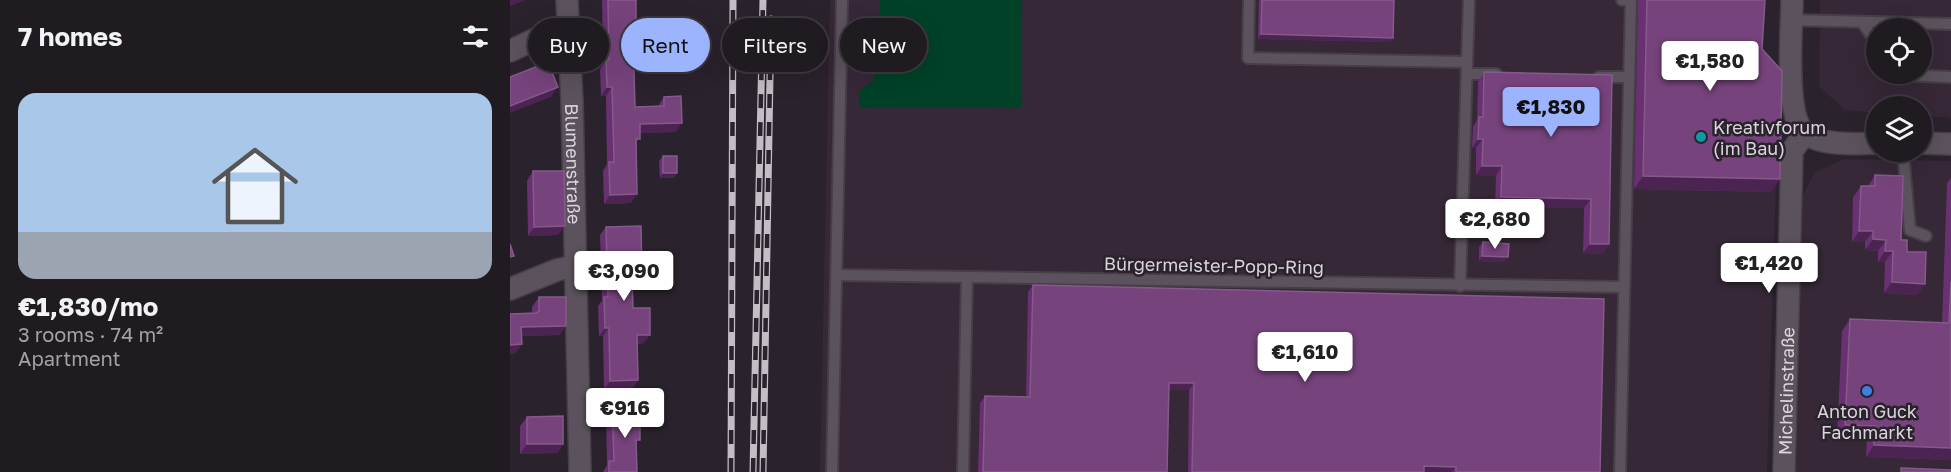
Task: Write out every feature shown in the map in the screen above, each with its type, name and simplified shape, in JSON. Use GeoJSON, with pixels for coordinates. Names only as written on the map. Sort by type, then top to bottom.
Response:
{"type":"FeatureCollection","features":[{"type":"Feature","properties":{"kind":"street","name":"Blumenstraße"},"geometry":{"type":"LineString","coordinates":[[567,0],[568,18]]}},
{"type":"Feature","properties":{"kind":"street"},"geometry":{"type":"LineString","coordinates":[[1792,10],[1792,98],[1795,119],[1805,133],[1826,141],[1866,144]]}},
{"type":"Feature","properties":{"kind":"street"},"geometry":{"type":"LineString","coordinates":[[510,51],[528,42]]}},
{"type":"Feature","properties":{"kind":"street","name":"Blumenstraße"},"geometry":{"type":"LineString","coordinates":[[570,72],[580,472]]}},
{"type":"Feature","properties":{"kind":"street","name":"Michelinstraße"},"geometry":{"type":"LineString","coordinates":[[1784,472],[1792,151],[1805,133]]}},
{"type":"Feature","properties":{"kind":"street"},"geometry":{"type":"LineString","coordinates":[[1932,143],[1951,144]]}},
{"type":"Feature","properties":{"kind":"street"},"geometry":{"type":"LineString","coordinates":[[510,289],[557,270],[575,266]]}},
{"type":"Feature","properties":{"kind":"lane"},"geometry":{"type":"LineString","coordinates":[[832,472],[842,0]]}},
{"type":"Feature","properties":{"kind":"lane"},"geometry":{"type":"LineString","coordinates":[[1249,0],[1248,58],[1467,62]]}},
{"type":"Feature","properties":{"kind":"lane"},"geometry":{"type":"LineString","coordinates":[[1460,286],[1468,0]]}},
{"type":"Feature","properties":{"kind":"lane"},"geometry":{"type":"LineString","coordinates":[[1620,472],[1631,0],[1622,0]]}},
{"type":"Feature","properties":{"kind":"lane"},"geometry":{"type":"LineString","coordinates":[[1792,10],[1862,22],[1951,24]]}},
{"type":"Feature","properties":{"kind":"lane"},"geometry":{"type":"LineString","coordinates":[[1862,22],[1866,28]]}},
{"type":"Feature","properties":{"kind":"lane"},"geometry":{"type":"LineString","coordinates":[[1467,74],[1508,75]]}},
{"type":"Feature","properties":{"kind":"lane"},"geometry":{"type":"LineString","coordinates":[[1589,76],[1628,77]]}},
{"type":"Feature","properties":{"kind":"lane"},"geometry":{"type":"LineString","coordinates":[[1932,76],[1951,77]]}},
{"type":"Feature","properties":{"kind":"lane"},"geometry":{"type":"LineString","coordinates":[[1904,162],[1910,230],[1926,236]]}},
{"type":"Feature","properties":{"kind":"lane","name":"Bürgermeister-Popp-Ring"},"geometry":{"type":"LineString","coordinates":[[837,275],[1623,287]]}},
{"type":"Feature","properties":{"kind":"lane"},"geometry":{"type":"LineString","coordinates":[[963,472],[967,277]]}},
{"type":"Feature","properties":{"kind":"shaded area"},"geometry":{"type":"Polygon","coordinates":[[[830,0],[1761,0],[1759,61],[1779,85],[1767,472],[820,472],[830,0]]]}},
{"type":"Feature","properties":{"kind":"shaded area"},"geometry":{"type":"Polygon","coordinates":[[[1820,0],[1951,0],[1951,118],[1932,117],[1932,96],[1866,96],[1866,112],[1845,110],[1819,86],[1820,0]]]}},
{"type":"Feature","properties":{"kind":"shaded area"},"geometry":{"type":"Polygon","coordinates":[[[1845,159],[1866,159],[1866,162],[1951,161],[1951,472],[1796,472],[1799,203],[1815,172],[1845,159]]]}},
{"type":"Feature","properties":{"kind":"green space"},"geometry":{"type":"Polygon","coordinates":[[[880,0],[1022,0],[1021,107],[859,108],[859,91],[872,82],[877,72],[927,72],[927,18],[879,18],[880,0]]]}},
{"type":"Feature","properties":{"kind":"building"},"geometry":{"type":"Polygon","coordinates":[[[608,0],[636,0],[636,18],[621,18],[621,72],[634,72],[635,107],[664,106],[664,97],[681,96],[682,123],[640,124],[640,139],[636,139],[637,194],[610,195],[609,162],[614,162],[612,87],[607,87],[608,0]]]}},
{"type":"Feature","properties":{"kind":"building"},"geometry":{"type":"Polygon","coordinates":[[[1262,0],[1394,0],[1393,38],[1261,34],[1262,0]]]}},
{"type":"Feature","properties":{"kind":"building","name":"Kreativforum (im Bau)"},"geometry":{"type":"Polygon","coordinates":[[[1647,0],[1765,0],[1762,49],[1782,71],[1780,179],[1643,176],[1647,0]]]}},
{"type":"Feature","properties":{"kind":"building"},"geometry":{"type":"Polygon","coordinates":[[[528,70],[528,72],[552,72],[558,87],[510,106],[510,77],[528,70]]]}},
{"type":"Feature","properties":{"kind":"building"},"geometry":{"type":"Polygon","coordinates":[[[1484,72],[1612,75],[1609,244],[1590,244],[1591,199],[1501,197],[1502,166],[1482,166],[1483,139],[1478,139],[1479,117],[1483,117],[1484,72]]]}},
{"type":"Feature","properties":{"kind":"building"},"geometry":{"type":"Polygon","coordinates":[[[663,156],[677,156],[677,173],[663,173],[663,156]]]}},
{"type":"Feature","properties":{"kind":"building"},"geometry":{"type":"Polygon","coordinates":[[[533,171],[564,171],[565,226],[534,227],[533,171]]]}},
{"type":"Feature","properties":{"kind":"building"},"geometry":{"type":"Polygon","coordinates":[[[1875,175],[1903,176],[1901,240],[1907,240],[1907,252],[1926,252],[1925,284],[1892,282],[1893,251],[1885,251],[1886,240],[1873,239],[1873,231],[1859,231],[1861,186],[1875,186],[1875,175]]]}},
{"type":"Feature","properties":{"kind":"building"},"geometry":{"type":"Polygon","coordinates":[[[641,226],[642,274],[632,275],[633,308],[650,308],[650,335],[637,335],[638,380],[610,381],[609,328],[605,328],[604,297],[608,297],[606,227],[641,226]]]}},
{"type":"Feature","properties":{"kind":"building"},"geometry":{"type":"Polygon","coordinates":[[[1483,242],[1509,244],[1508,257],[1482,256],[1483,242]]]}},
{"type":"Feature","properties":{"kind":"building"},"geometry":{"type":"Polygon","coordinates":[[[510,244],[514,256],[510,257],[510,244]]]}},
{"type":"Feature","properties":{"kind":"building"},"geometry":{"type":"Polygon","coordinates":[[[1951,282],[1951,448],[1874,445],[1875,426],[1845,425],[1850,319],[1949,323],[1951,282]]]}},
{"type":"Feature","properties":{"kind":"building"},"geometry":{"type":"Polygon","coordinates":[[[1033,285],[1604,299],[1600,472],[1456,472],[1456,467],[1424,466],[1424,472],[1192,472],[1194,383],[1169,383],[1167,472],[983,472],[985,396],[1030,397],[1033,285]]]}},
{"type":"Feature","properties":{"kind":"building"},"geometry":{"type":"Polygon","coordinates":[[[539,297],[566,297],[566,326],[521,327],[522,344],[510,345],[510,314],[536,313],[539,311],[539,297]]]}},
{"type":"Feature","properties":{"kind":"building"},"geometry":{"type":"Polygon","coordinates":[[[640,406],[640,440],[636,440],[637,472],[609,472],[609,461],[614,461],[612,407],[640,406]]]}},
{"type":"Feature","properties":{"kind":"building"},"geometry":{"type":"Polygon","coordinates":[[[563,416],[563,444],[527,444],[527,417],[563,416]]]}},
{"type":"Feature","properties":{"kind":"building"},"geometry":{"type":"Polygon","coordinates":[[[1901,468],[1951,470],[1951,472],[1901,472],[1901,468]]]}},
{"type":"Feature","properties":{"kind":"railway"},"geometry":{"type":"LineString","coordinates":[[731,472],[733,0]]}},
{"type":"Feature","properties":{"kind":"railway"},"geometry":{"type":"LineString","coordinates":[[753,472],[763,0]]}},
{"type":"Feature","properties":{"kind":"railway"},"geometry":{"type":"LineString","coordinates":[[763,472],[770,72]]}},
{"type":"Feature","properties":{"kind":"place","name":"Kreativforum (im Bau)"},"geometry":{"type":"Point","coordinates":[1701,137]}},
{"type":"Feature","properties":{"kind":"place","name":"Anton Guck Fachmarkt"},"geometry":{"type":"Point","coordinates":[1867,391]}}]}
